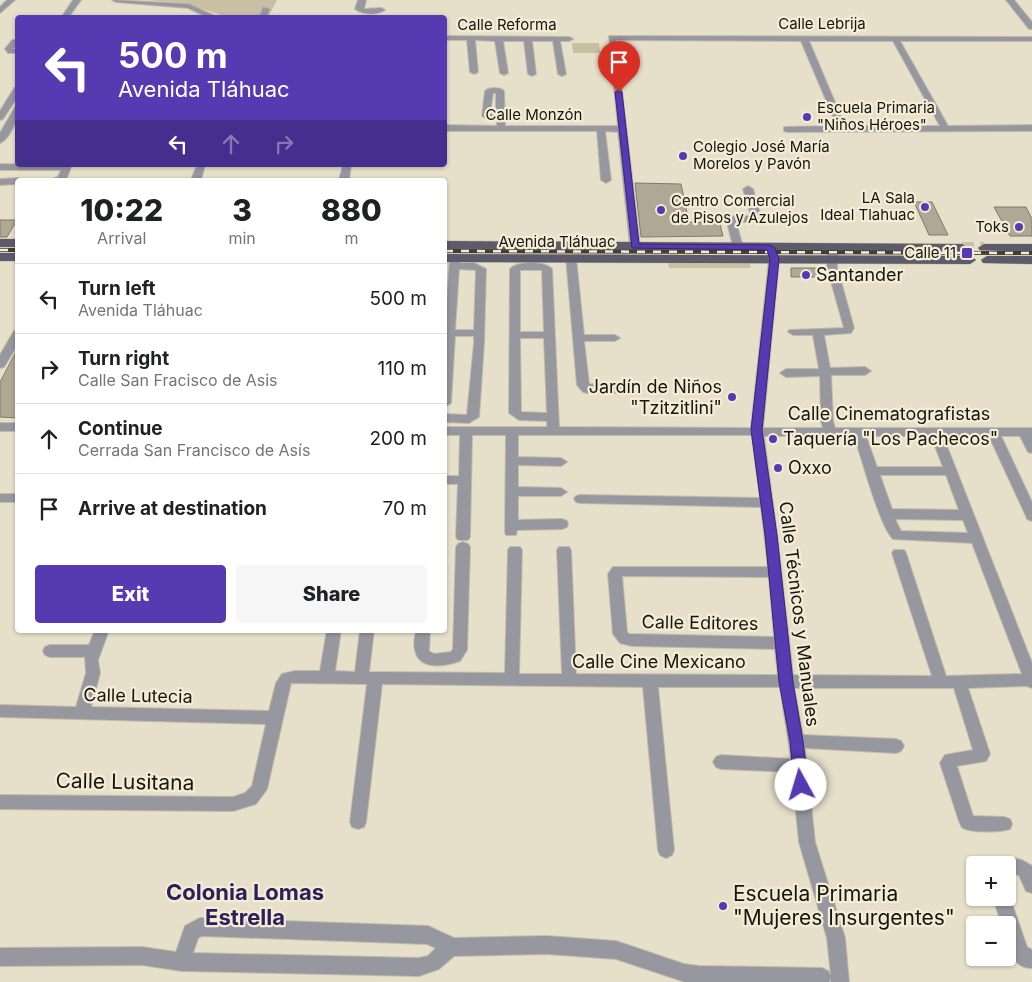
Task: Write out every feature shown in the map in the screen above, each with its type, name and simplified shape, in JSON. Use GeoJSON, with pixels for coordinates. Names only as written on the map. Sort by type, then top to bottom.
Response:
{"type":"FeatureCollection","features":[{"type":"Feature","properties":{"kind":"main road"},"geometry":{"type":"LineString","coordinates":[[0,243],[15,243]]}},
{"type":"Feature","properties":{"kind":"main road","name":"Avenida Tláhuac"},"geometry":{"type":"LineString","coordinates":[[447,245],[738,247],[772,253]]}},
{"type":"Feature","properties":{"kind":"main road","name":"Avenida Tláhuac"},"geometry":{"type":"LineString","coordinates":[[452,260],[833,253],[962,248]]}},
{"type":"Feature","properties":{"kind":"main road"},"geometry":{"type":"LineString","coordinates":[[984,248],[1032,248]]}},
{"type":"Feature","properties":{"kind":"main road","name":"Avenida Tláhuac"},"geometry":{"type":"LineString","coordinates":[[833,253],[970,260]]}},
{"type":"Feature","properties":{"kind":"main road"},"geometry":{"type":"LineString","coordinates":[[0,257],[15,257]]}},
{"type":"Feature","properties":{"kind":"main road"},"geometry":{"type":"LineString","coordinates":[[987,260],[1032,260]]}},
{"type":"Feature","properties":{"kind":"street"},"geometry":{"type":"LineString","coordinates":[[0,10],[11,0]]}},
{"type":"Feature","properties":{"kind":"street"},"geometry":{"type":"LineString","coordinates":[[66,15],[77,0]]}},
{"type":"Feature","properties":{"kind":"street"},"geometry":{"type":"LineString","coordinates":[[76,15],[86,0]]}},
{"type":"Feature","properties":{"kind":"street"},"geometry":{"type":"LineString","coordinates":[[116,0],[165,8],[189,6],[209,15]]}},
{"type":"Feature","properties":{"kind":"street"},"geometry":{"type":"LineString","coordinates":[[362,0],[359,9],[380,14],[384,0]]}},
{"type":"Feature","properties":{"kind":"street"},"geometry":{"type":"LineString","coordinates":[[1010,0],[1032,27]]}},
{"type":"Feature","properties":{"kind":"street"},"geometry":{"type":"LineString","coordinates":[[263,15],[266,9]]}},
{"type":"Feature","properties":{"kind":"street","name":"Calle Reforma"},"geometry":{"type":"LineString","coordinates":[[447,38],[569,39]]}},
{"type":"Feature","properties":{"kind":"street"},"geometry":{"type":"LineString","coordinates":[[471,38],[474,72]]}},
{"type":"Feature","properties":{"kind":"street","name":"Calle Lebrija"},"geometry":{"type":"LineString","coordinates":[[623,129],[612,38],[1032,38]]}},
{"type":"Feature","properties":{"kind":"street"},"geometry":{"type":"LineString","coordinates":[[804,38],[842,129]]}},
{"type":"Feature","properties":{"kind":"street"},"geometry":{"type":"LineString","coordinates":[[895,38],[945,128]]}},
{"type":"Feature","properties":{"kind":"street"},"geometry":{"type":"LineString","coordinates":[[499,39],[504,73]]}},
{"type":"Feature","properties":{"kind":"street"},"geometry":{"type":"LineString","coordinates":[[528,39],[532,74]]}},
{"type":"Feature","properties":{"kind":"street"},"geometry":{"type":"LineString","coordinates":[[556,39],[562,74]]}},
{"type":"Feature","properties":{"kind":"street"},"geometry":{"type":"LineString","coordinates":[[15,42],[9,49],[10,51],[15,51]]}},
{"type":"Feature","properties":{"kind":"street"},"geometry":{"type":"LineString","coordinates":[[0,117],[15,94]]}},
{"type":"Feature","properties":{"kind":"street"},"geometry":{"type":"LineString","coordinates":[[0,140],[15,114]]}},
{"type":"Feature","properties":{"kind":"street"},"geometry":{"type":"LineString","coordinates":[[500,117],[501,128]]}},
{"type":"Feature","properties":{"kind":"street","name":"Calle Monzón"},"geometry":{"type":"LineString","coordinates":[[447,128],[623,129]]}},
{"type":"Feature","properties":{"kind":"street"},"geometry":{"type":"LineString","coordinates":[[787,129],[1032,128]]}},
{"type":"Feature","properties":{"kind":"street"},"geometry":{"type":"LineString","coordinates":[[601,129],[606,180]]}},
{"type":"Feature","properties":{"kind":"street"},"geometry":{"type":"LineString","coordinates":[[623,129],[635,246]]}},
{"type":"Feature","properties":{"kind":"street"},"geometry":{"type":"LineString","coordinates":[[0,167],[67,167]]}},
{"type":"Feature","properties":{"kind":"street"},"geometry":{"type":"LineString","coordinates":[[0,182],[15,181]]}},
{"type":"Feature","properties":{"kind":"street"},"geometry":{"type":"LineString","coordinates":[[702,219],[731,220],[756,217],[748,189]]}},
{"type":"Feature","properties":{"kind":"street"},"geometry":{"type":"LineString","coordinates":[[731,220],[738,247]]}},
{"type":"Feature","properties":{"kind":"street","name":"Calle Técnicos y Manuales"},"geometry":{"type":"LineString","coordinates":[[772,253],[757,430],[786,682],[796,741],[809,852],[836,938],[840,982]]}},
{"type":"Feature","properties":{"kind":"street"},"geometry":{"type":"LineString","coordinates":[[793,332],[841,332],[847,331],[849,328],[832,267],[833,253]]}},
{"type":"Feature","properties":{"kind":"street"},"geometry":{"type":"LineString","coordinates":[[571,258],[583,385],[587,389],[628,390]]}},
{"type":"Feature","properties":{"kind":"street"},"geometry":{"type":"LineString","coordinates":[[447,374],[452,260],[481,269],[479,333],[473,417],[469,419],[447,418]]}},
{"type":"Feature","properties":{"kind":"street"},"geometry":{"type":"LineString","coordinates":[[553,417],[519,416],[515,413],[516,268],[545,267],[547,269],[550,335],[553,417],[553,431]]}},
{"type":"Feature","properties":{"kind":"street"},"geometry":{"type":"LineString","coordinates":[[818,332],[825,372],[827,421],[830,431]]}},
{"type":"Feature","properties":{"kind":"street"},"geometry":{"type":"LineString","coordinates":[[450,333],[479,333]]}},
{"type":"Feature","properties":{"kind":"street"},"geometry":{"type":"LineString","coordinates":[[516,335],[550,335]]}},
{"type":"Feature","properties":{"kind":"street"},"geometry":{"type":"LineString","coordinates":[[0,365],[15,338]]}},
{"type":"Feature","properties":{"kind":"street"},"geometry":{"type":"LineString","coordinates":[[578,338],[615,338]]}},
{"type":"Feature","properties":{"kind":"street"},"geometry":{"type":"LineString","coordinates":[[786,373],[865,371]]}},
{"type":"Feature","properties":{"kind":"street"},"geometry":{"type":"LineString","coordinates":[[0,427],[15,427]]}},
{"type":"Feature","properties":{"kind":"street","name":"Calle Cinematografistas"},"geometry":{"type":"LineString","coordinates":[[447,430],[1028,432]]}},
{"type":"Feature","properties":{"kind":"street"},"geometry":{"type":"LineString","coordinates":[[423,633],[421,648],[423,655],[432,660],[454,657],[460,650],[466,431]]}},
{"type":"Feature","properties":{"kind":"street"},"geometry":{"type":"LineString","coordinates":[[512,431],[512,528],[562,524]]}},
{"type":"Feature","properties":{"kind":"street"},"geometry":{"type":"LineString","coordinates":[[858,431],[886,514],[893,531],[898,536],[976,538]]}},
{"type":"Feature","properties":{"kind":"street"},"geometry":{"type":"LineString","coordinates":[[935,431],[1032,681]]}},
{"type":"Feature","properties":{"kind":"street"},"geometry":{"type":"LineString","coordinates":[[993,431],[1032,516]]}},
{"type":"Feature","properties":{"kind":"street"},"geometry":{"type":"LineString","coordinates":[[1028,432],[1032,449]]}},
{"type":"Feature","properties":{"kind":"street"},"geometry":{"type":"LineString","coordinates":[[512,461],[561,462]]}},
{"type":"Feature","properties":{"kind":"street"},"geometry":{"type":"LineString","coordinates":[[871,471],[950,471]]}},
{"type":"Feature","properties":{"kind":"street"},"geometry":{"type":"LineString","coordinates":[[447,480],[465,480]]}},
{"type":"Feature","properties":{"kind":"street"},"geometry":{"type":"LineString","coordinates":[[512,491],[561,492]]}},
{"type":"Feature","properties":{"kind":"street"},"geometry":{"type":"LineString","coordinates":[[0,498],[15,496]]}},
{"type":"Feature","properties":{"kind":"street"},"geometry":{"type":"LineString","coordinates":[[580,499],[765,503]]}},
{"type":"Feature","properties":{"kind":"street"},"geometry":{"type":"LineString","coordinates":[[886,514],[966,514]]}},
{"type":"Feature","properties":{"kind":"street"},"geometry":{"type":"LineString","coordinates":[[512,680],[515,550]]}},
{"type":"Feature","properties":{"kind":"street"},"geometry":{"type":"LineString","coordinates":[[564,550],[569,680]]}},
{"type":"Feature","properties":{"kind":"street"},"geometry":{"type":"LineString","coordinates":[[899,553],[941,682]]}},
{"type":"Feature","properties":{"kind":"street","name":"Calle Editores"},"geometry":{"type":"LineString","coordinates":[[774,572],[624,570],[615,574],[620,634],[625,639],[632,640],[782,643]]}},
{"type":"Feature","properties":{"kind":"street"},"geometry":{"type":"LineString","coordinates":[[82,713],[94,673],[91,660],[101,633]]}},
{"type":"Feature","properties":{"kind":"street"},"geometry":{"type":"LineString","coordinates":[[326,676],[333,633]]}},
{"type":"Feature","properties":{"kind":"street"},"geometry":{"type":"LineString","coordinates":[[358,822],[368,678],[367,633]]}},
{"type":"Feature","properties":{"kind":"street"},"geometry":{"type":"LineString","coordinates":[[50,651],[94,651]]}},
{"type":"Feature","properties":{"kind":"street"},"geometry":{"type":"LineString","coordinates":[[436,680],[438,660]]}},
{"type":"Feature","properties":{"kind":"street","name":"Calle Cine Mexicano"},"geometry":{"type":"LineString","coordinates":[[276,718],[283,683],[287,678],[326,676],[436,680],[1032,681]]}},
{"type":"Feature","properties":{"kind":"street"},"geometry":{"type":"LineString","coordinates":[[650,681],[666,850]]}},
{"type":"Feature","properties":{"kind":"street"},"geometry":{"type":"LineString","coordinates":[[959,682],[982,754],[981,756],[950,760],[948,763],[967,822],[1004,824]]}},
{"type":"Feature","properties":{"kind":"street","name":"Calle Lutecia"},"geometry":{"type":"LineString","coordinates":[[0,712],[276,718]]}},
{"type":"Feature","properties":{"kind":"street","name":"Calle Lusitana"},"geometry":{"type":"LineString","coordinates":[[0,802],[233,804],[250,799],[259,789],[276,718]]}},
{"type":"Feature","properties":{"kind":"street"},"geometry":{"type":"LineString","coordinates":[[796,741],[896,746]]}},
{"type":"Feature","properties":{"kind":"street"},"geometry":{"type":"LineString","coordinates":[[721,762],[799,766]]}},
{"type":"Feature","properties":{"kind":"street"},"geometry":{"type":"LineString","coordinates":[[1016,866],[1020,866],[1027,872],[1032,885]]}},
{"type":"Feature","properties":{"kind":"street"},"geometry":{"type":"LineString","coordinates":[[1005,906],[1020,953],[1027,959],[1032,959]]}},
{"type":"Feature","properties":{"kind":"street"},"geometry":{"type":"LineString","coordinates":[[182,962],[191,932],[200,927],[428,935],[453,947]]}},
{"type":"Feature","properties":{"kind":"street"},"geometry":{"type":"LineString","coordinates":[[0,957],[142,956],[182,962],[419,967],[433,963],[445,951],[453,947],[547,945],[616,950],[684,973],[699,975],[822,978]]}},
{"type":"Feature","properties":{"kind":"shaded area"},"geometry":{"type":"Polygon","coordinates":[[[144,0],[277,0],[270,15],[222,15],[183,3],[144,0]]]}},
{"type":"Feature","properties":{"kind":"shaded area"},"geometry":{"type":"Polygon","coordinates":[[[572,43],[599,43],[600,53],[573,53],[572,43]]]}},
{"type":"Feature","properties":{"kind":"shaded area"},"geometry":{"type":"Polygon","coordinates":[[[668,261],[749,261],[751,268],[669,268],[668,261]]]}},
{"type":"Feature","properties":{"kind":"building","name":"Centro Comercial de Pisos y Azulejos"},"geometry":{"type":"Polygon","coordinates":[[[635,183],[681,184],[689,222],[720,224],[723,236],[641,237],[635,183]]]}},
{"type":"Feature","properties":{"kind":"building"},"geometry":{"type":"Polygon","coordinates":[[[914,202],[932,202],[948,235],[929,235],[914,202]]]}},
{"type":"Feature","properties":{"kind":"building","name":"Toks"},"geometry":{"type":"Polygon","coordinates":[[[994,207],[1026,207],[1032,219],[1032,236],[1010,236],[994,207]]]}},
{"type":"Feature","properties":{"kind":"building"},"geometry":{"type":"Polygon","coordinates":[[[0,220],[15,220],[7,237],[0,237],[0,220]]]}},
{"type":"Feature","properties":{"kind":"building","name":"Santander"},"geometry":{"type":"Polygon","coordinates":[[[791,268],[818,268],[822,277],[791,277],[791,268]]]}},
{"type":"Feature","properties":{"kind":"building"},"geometry":{"type":"Polygon","coordinates":[[[15,354],[15,418],[0,417],[0,382],[15,354]]]}},
{"type":"Feature","properties":{"kind":"tunnel"},"geometry":{"type":"LineString","coordinates":[[962,248],[984,248]]}},
{"type":"Feature","properties":{"kind":"railway"},"geometry":{"type":"LineString","coordinates":[[0,250],[15,250]]}},
{"type":"Feature","properties":{"kind":"railway"},"geometry":{"type":"LineString","coordinates":[[447,251],[1032,253]]}},
{"type":"Feature","properties":{"kind":"place","name":"Escuela Primaria \"Niños Héroes\""},"geometry":{"type":"Point","coordinates":[807,117]}},
{"type":"Feature","properties":{"kind":"place","name":"Colegio José María Morelos y Pavón"},"geometry":{"type":"Point","coordinates":[683,156]}},
{"type":"Feature","properties":{"kind":"place","name":"LA Sala Ideal Tlahuac"},"geometry":{"type":"Point","coordinates":[925,207]}},
{"type":"Feature","properties":{"kind":"place","name":"Centro Comercial de Pisos y Azulejos"},"geometry":{"type":"Point","coordinates":[661,210]}},
{"type":"Feature","properties":{"kind":"place","name":"Toks"},"geometry":{"type":"Point","coordinates":[1019,227]}},
{"type":"Feature","properties":{"kind":"place","name":"Calle 11"},"geometry":{"type":"Point","coordinates":[967,253]}},
{"type":"Feature","properties":{"kind":"place","name":"Santander"},"geometry":{"type":"Point","coordinates":[806,275]}},
{"type":"Feature","properties":{"kind":"place","name":"Jardín de Niños \"Tzitzitlini\""},"geometry":{"type":"Point","coordinates":[732,397]}},
{"type":"Feature","properties":{"kind":"place","name":"Taquería \"Los Pachecos\""},"geometry":{"type":"Point","coordinates":[773,439]}},
{"type":"Feature","properties":{"kind":"place","name":"Oxxo"},"geometry":{"type":"Point","coordinates":[778,468]}},
{"type":"Feature","properties":{"kind":"place","name":"Escuela Primaria \"Mujeres Insurgentes\""},"geometry":{"type":"Point","coordinates":[723,906]}},
{"type":"Feature","properties":{"kind":"district","name":"Colonia Lomas Estrella"},"geometry":{"type":"Point","coordinates":[245,904]}},
{"type":"Feature","properties":{"kind":"route"},"geometry":{"type":"LineString","coordinates":[[619,92],[635,246],[770,248],[774,259],[757,430],[765,503],[771,535],[786,682],[801,785]]}}]}
